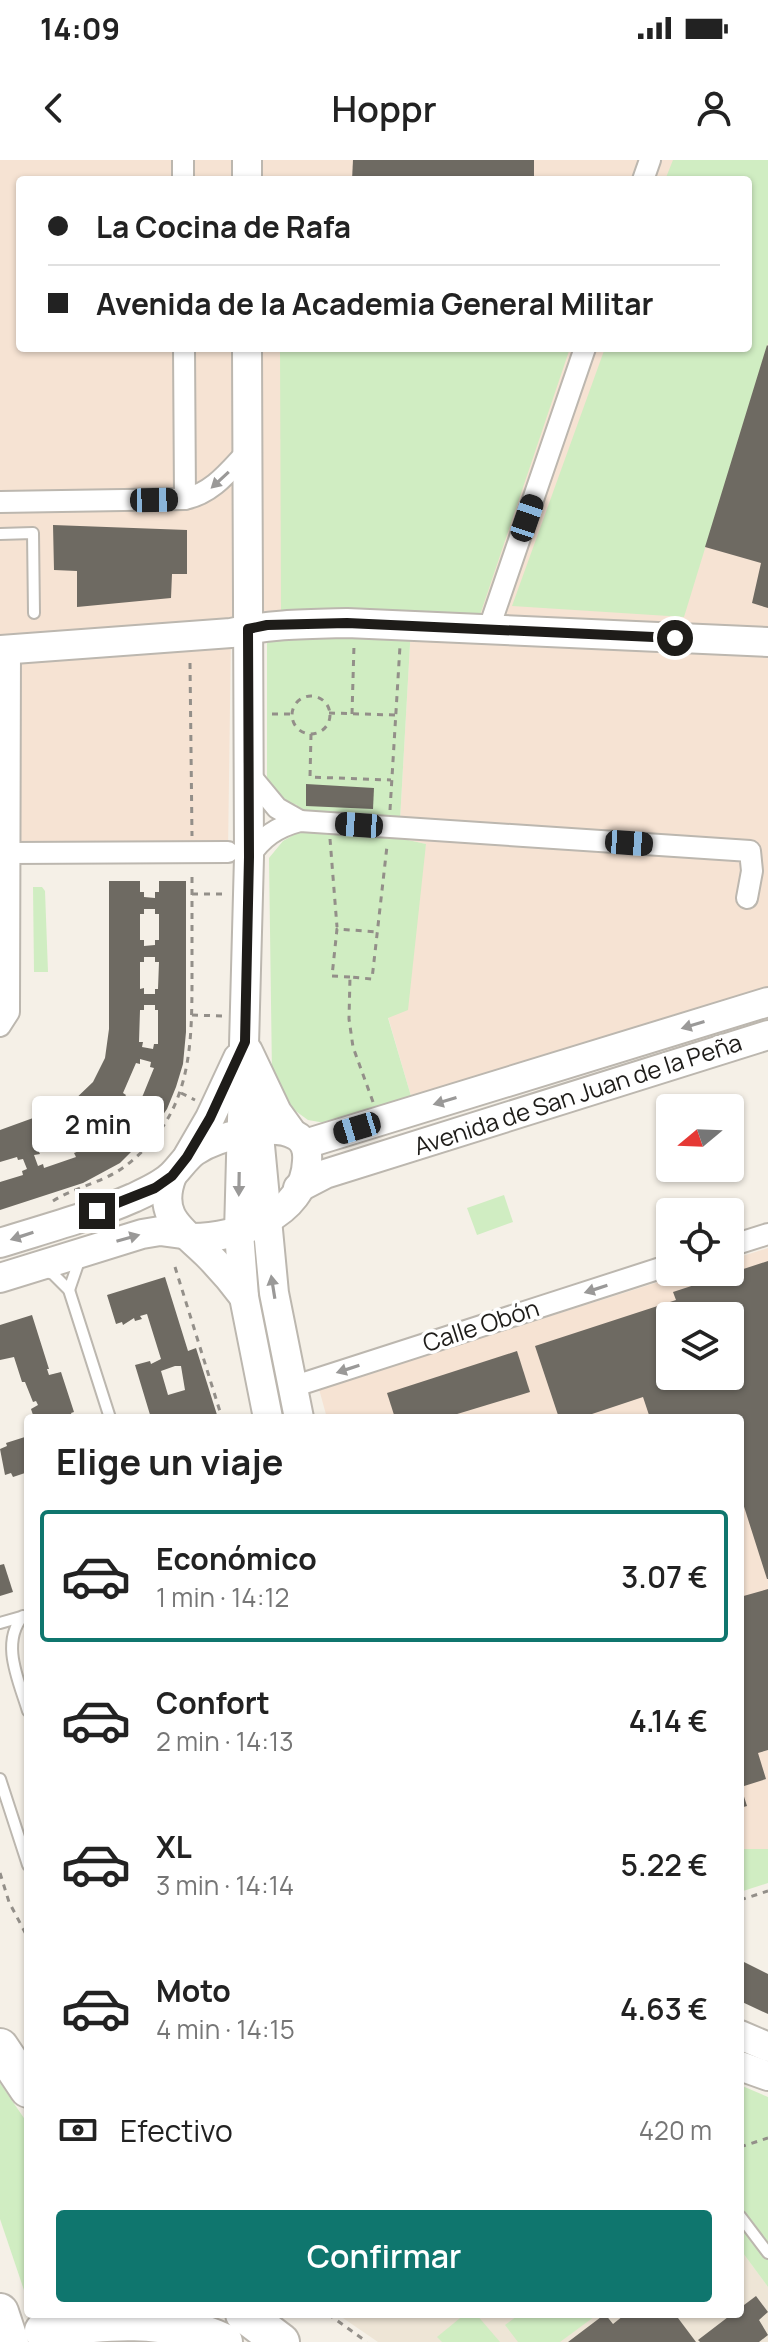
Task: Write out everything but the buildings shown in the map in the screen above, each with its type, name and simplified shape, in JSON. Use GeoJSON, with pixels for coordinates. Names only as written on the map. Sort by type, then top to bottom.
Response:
{"type":"FeatureCollection","features":[{"type":"Feature","properties":{"kind":"highway"},"geometry":{"type":"LineString","coordinates":[[0,2047],[24,2083]]}},
{"type":"Feature","properties":{"kind":"highway"},"geometry":{"type":"LineString","coordinates":[[0,2312],[26,2336],[111,2321],[146,2321],[178,2327],[224,2342]]}},
{"type":"Feature","properties":{"kind":"highway"},"geometry":{"type":"LineString","coordinates":[[249,2318],[281,2342]]}},
{"type":"Feature","properties":{"kind":"main road"},"geometry":{"type":"LineString","coordinates":[[247,352],[248,773],[238,855],[245,1042],[250,1133],[274,1293],[298,1414]]}},
{"type":"Feature","properties":{"kind":"main road"},"geometry":{"type":"LineString","coordinates":[[5,650],[231,633],[267,625],[354,624],[768,642]]}},
{"type":"Feature","properties":{"kind":"main road","name":"Avenida de San Juan de la Peña"},"geometry":{"type":"LineString","coordinates":[[250,1133],[282,1131],[300,1139],[379,1121],[765,1004]]}},
{"type":"Feature","properties":{"kind":"main road","name":"Avenida de San Juan de la Peña"},"geometry":{"type":"LineString","coordinates":[[0,1278],[142,1234],[160,1231],[215,1238],[239,1233],[265,1221],[283,1207],[298,1188],[325,1174],[768,1035]]}},
{"type":"Feature","properties":{"kind":"main road"},"geometry":{"type":"LineString","coordinates":[[245,1042],[277,1112],[300,1139],[306,1171],[298,1188]]}},
{"type":"Feature","properties":{"kind":"main road"},"geometry":{"type":"LineString","coordinates":[[244,1297],[224,1271],[173,1221],[168,1184],[210,1118],[245,1042]]}},
{"type":"Feature","properties":{"kind":"main road"},"geometry":{"type":"LineString","coordinates":[[0,1243],[123,1202],[155,1188],[203,1146],[250,1133]]}},
{"type":"Feature","properties":{"kind":"main road"},"geometry":{"type":"LineString","coordinates":[[250,1133],[239,1233],[244,1297],[267,1414]]}},
{"type":"Feature","properties":{"kind":"main road"},"geometry":{"type":"LineString","coordinates":[[744,2037],[768,2047]]}},
{"type":"Feature","properties":{"kind":"main road"},"geometry":{"type":"LineString","coordinates":[[744,2067],[768,2076]]}},
{"type":"Feature","properties":{"kind":"street"},"geometry":{"type":"LineString","coordinates":[[184,352],[185,499]]}},
{"type":"Feature","properties":{"kind":"street"},"geometry":{"type":"LineString","coordinates":[[488,631],[584,352]]}},
{"type":"Feature","properties":{"kind":"street"},"geometry":{"type":"LineString","coordinates":[[0,502],[185,499],[211,488],[248,451]]}},
{"type":"Feature","properties":{"kind":"street"},"geometry":{"type":"LineString","coordinates":[[0,1026],[9,1012],[5,650]]}},
{"type":"Feature","properties":{"kind":"street"},"geometry":{"type":"LineString","coordinates":[[248,773],[277,808],[300,821],[750,851],[752,871],[747,898]]}},
{"type":"Feature","properties":{"kind":"street"},"geometry":{"type":"LineString","coordinates":[[9,853],[192,852],[238,855],[266,836],[300,821]]}},
{"type":"Feature","properties":{"kind":"street"},"geometry":{"type":"LineString","coordinates":[[744,1242],[768,1234]]}},
{"type":"Feature","properties":{"kind":"street","name":"Calle Obón"},"geometry":{"type":"LineString","coordinates":[[292,1387],[656,1270]]}},
{"type":"Feature","properties":{"kind":"lane"},"geometry":{"type":"LineString","coordinates":[[0,534],[33,533],[34,613]]}},
{"type":"Feature","properties":{"kind":"lane"},"geometry":{"type":"LineString","coordinates":[[69,1290],[83,1251]]}},
{"type":"Feature","properties":{"kind":"lane"},"geometry":{"type":"LineString","coordinates":[[33,1268],[53,1274],[69,1290],[109,1414]]}},
{"type":"Feature","properties":{"kind":"lane"},"geometry":{"type":"LineString","coordinates":[[0,1623],[24,1616]]}},
{"type":"Feature","properties":{"kind":"lane"},"geometry":{"type":"LineString","coordinates":[[24,1617],[12,1632],[9,1649],[24,1698]]}},
{"type":"Feature","properties":{"kind":"lane"},"geometry":{"type":"LineString","coordinates":[[0,1779],[24,1853]]}},
{"type":"Feature","properties":{"kind":"lane"},"geometry":{"type":"LineString","coordinates":[[744,2221],[768,2253]]}},
{"type":"Feature","properties":{"kind":"path"},"geometry":{"type":"LineString","coordinates":[[352,714],[354,624]]}},
{"type":"Feature","properties":{"kind":"path"},"geometry":{"type":"LineString","coordinates":[[329,823],[337,929],[332,976],[372,979],[389,827],[401,626]]}},
{"type":"Feature","properties":{"kind":"path"},"geometry":{"type":"LineString","coordinates":[[47,1206],[61,1196],[112,1175],[139,1155],[164,1125],[181,1093],[190,1056],[192,1015],[190,663]]}},
{"type":"Feature","properties":{"kind":"path"},"geometry":{"type":"LineString","coordinates":[[313,696],[324,702],[329,713],[327,725],[311,734],[299,730],[292,714],[297,703],[313,696]]}},
{"type":"Feature","properties":{"kind":"path"},"geometry":{"type":"LineString","coordinates":[[329,713],[395,715]]}},
{"type":"Feature","properties":{"kind":"path"},"geometry":{"type":"LineString","coordinates":[[268,714],[292,714]]}},
{"type":"Feature","properties":{"kind":"path"},"geometry":{"type":"LineString","coordinates":[[311,734],[310,777],[391,780]]}},
{"type":"Feature","properties":{"kind":"path"},"geometry":{"type":"LineString","coordinates":[[192,894],[224,894]]}},
{"type":"Feature","properties":{"kind":"path"},"geometry":{"type":"LineString","coordinates":[[337,929],[378,932]]}},
{"type":"Feature","properties":{"kind":"path"},"geometry":{"type":"LineString","coordinates":[[350,977],[349,1019],[353,1047],[379,1121]]}},
{"type":"Feature","properties":{"kind":"path"},"geometry":{"type":"LineString","coordinates":[[192,1015],[222,1016]]}},
{"type":"Feature","properties":{"kind":"path"},"geometry":{"type":"LineString","coordinates":[[181,1093],[201,1103]]}},
{"type":"Feature","properties":{"kind":"path"},"geometry":{"type":"LineString","coordinates":[[139,1155],[145,1161]]}},
{"type":"Feature","properties":{"kind":"path"},"geometry":{"type":"LineString","coordinates":[[175,1267],[221,1414]]}},
{"type":"Feature","properties":{"kind":"path"},"geometry":{"type":"LineString","coordinates":[[0,1873],[9,1902],[24,1930]]}},
{"type":"Feature","properties":{"kind":"path"},"geometry":{"type":"LineString","coordinates":[[744,1899],[768,1891]]}},
{"type":"Feature","properties":{"kind":"path"},"geometry":{"type":"LineString","coordinates":[[744,2146],[768,2138]]}},
{"type":"Feature","properties":{"kind":"path"},"geometry":{"type":"LineString","coordinates":[[334,2318],[367,2342]]}},
{"type":"Feature","properties":{"kind":"shaded area"},"geometry":{"type":"Polygon","coordinates":[[[0,160],[768,160],[768,987],[413,1103],[388,1017],[426,844],[399,838],[411,627],[231,633],[228,852],[0,853],[0,160]]]}},
{"type":"Feature","properties":{"kind":"shaded area"},"geometry":{"type":"Polygon","coordinates":[[[768,1248],[768,1849],[744,1849],[744,1414],[326,1414],[319,1389],[656,1283],[656,1286],[744,1286],[744,1256],[768,1248]]]}},
{"type":"Feature","properties":{"kind":"shaded area"},"geometry":{"type":"Polygon","coordinates":[[[744,2254],[768,2287],[768,2342],[378,2342],[343,2318],[744,2318],[744,2254]]]}},
{"type":"Feature","properties":{"kind":"green space"},"geometry":{"type":"Polygon","coordinates":[[[673,160],[768,160],[768,343],[684,617],[512,606],[604,352],[752,352],[752,176],[667,176],[673,160]]]}},
{"type":"Feature","properties":{"kind":"green space"},"geometry":{"type":"Polygon","coordinates":[[[280,352],[569,352],[479,618],[281,610],[280,352]]]}},
{"type":"Feature","properties":{"kind":"green space"},"geometry":{"type":"Polygon","coordinates":[[[267,625],[411,627],[399,838],[426,844],[408,1010],[388,1018],[413,1103],[331,1124],[308,1120],[290,1107],[272,1074],[269,858],[283,841],[299,832],[297,805],[267,797],[267,625]]]}},
{"type":"Feature","properties":{"kind":"green space"},"geometry":{"type":"Polygon","coordinates":[[[33,887],[42,887],[45,891],[48,972],[34,972],[33,887]]]}},
{"type":"Feature","properties":{"kind":"green space"},"geometry":{"type":"Polygon","coordinates":[[[504,1195],[513,1222],[477,1235],[467,1208],[504,1195]]]}},
{"type":"Feature","properties":{"kind":"green space"},"geometry":{"type":"Polygon","coordinates":[[[744,1849],[768,1849],[768,1883],[744,1891],[744,1849]]]}},
{"type":"Feature","properties":{"kind":"green space"},"geometry":{"type":"Polygon","coordinates":[[[0,2083],[24,2118],[24,2290],[0,2219],[0,2083]]]}},
{"type":"Feature","properties":{"kind":"green space"},"geometry":{"type":"Polygon","coordinates":[[[744,2087],[768,2097],[768,2287],[744,2254],[744,2087]]]}},
{"type":"Feature","properties":{"kind":"green space"},"geometry":{"type":"Polygon","coordinates":[[[460,2318],[479,2318],[500,2342],[442,2342],[437,2337],[460,2318]]]}},
{"type":"Feature","properties":{"kind":"green space"},"geometry":{"type":"Polygon","coordinates":[[[515,2318],[593,2318],[560,2342],[518,2342],[505,2325],[515,2318]]]}},
{"type":"Feature","properties":{"kind":"route"},"geometry":{"type":"LineString","coordinates":[[97,1211],[155,1188],[172,1176],[210,1118],[245,1042],[249,857],[248,629],[267,625],[347,623],[675,638]]}}]}
